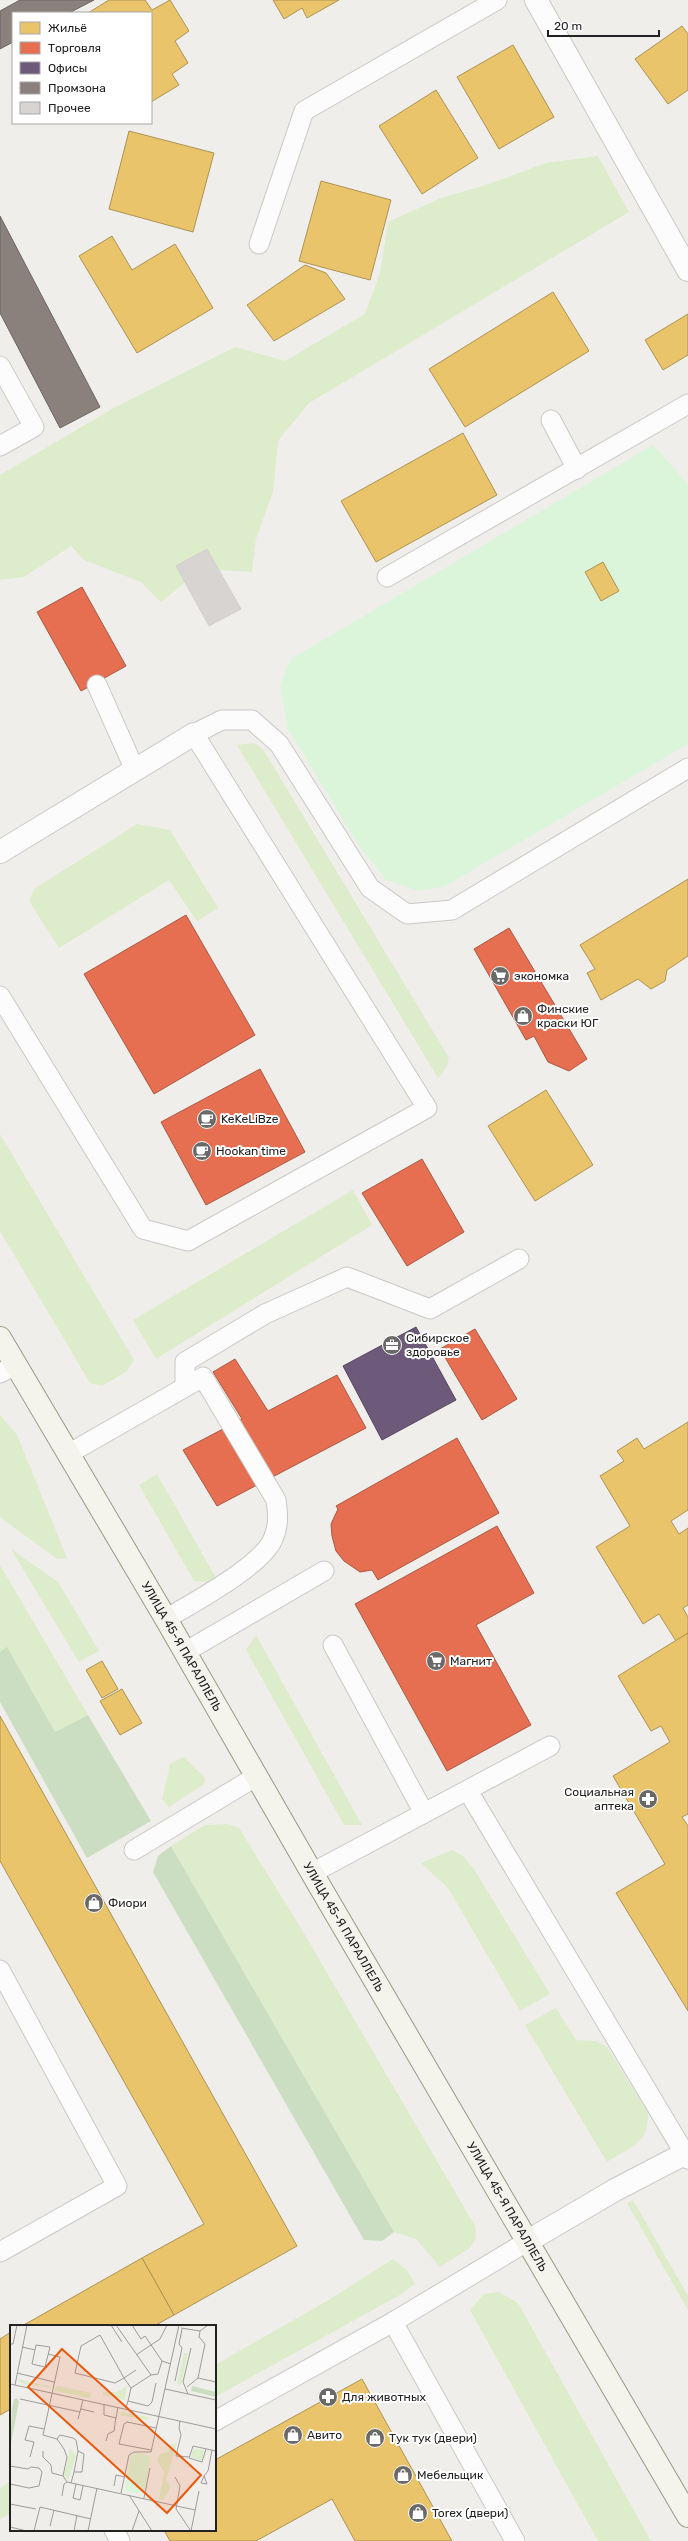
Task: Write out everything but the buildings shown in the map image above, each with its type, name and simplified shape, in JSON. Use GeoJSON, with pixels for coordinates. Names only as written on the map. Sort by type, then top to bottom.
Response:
{"type":"FeatureCollection","features":[{"type":"Feature","properties":{"kind":"main road","name":"УЛИЦА 45-Я ПАРАЛЛЕЛЬ"},"geometry":{"type":"LineString","coordinates":[[0,1338],[8,1370],[68,1454],[166,1619],[312,1873],[688,2516]]}},
{"type":"Feature","properties":{"kind":"street"},"geometry":{"type":"LineString","coordinates":[[536,0],[688,270]]}},
{"type":"Feature","properties":{"kind":"street"},"geometry":{"type":"LineString","coordinates":[[0,852],[194,734]]}},
{"type":"Feature","properties":{"kind":"street"},"geometry":{"type":"LineString","coordinates":[[528,2242],[615,2190],[687,2155]]}},
{"type":"Feature","properties":{"kind":"lane"},"geometry":{"type":"LineString","coordinates":[[259,244],[304,111],[497,0]]}},
{"type":"Feature","properties":{"kind":"lane"},"geometry":{"type":"LineString","coordinates":[[0,366],[34,427],[0,446]]}},
{"type":"Feature","properties":{"kind":"lane"},"geometry":{"type":"LineString","coordinates":[[387,577],[577,470],[688,404]]}},
{"type":"Feature","properties":{"kind":"lane"},"geometry":{"type":"LineString","coordinates":[[551,420],[577,470]]}},
{"type":"Feature","properties":{"kind":"lane"},"geometry":{"type":"LineString","coordinates":[[97,685],[135,770]]}},
{"type":"Feature","properties":{"kind":"lane"},"geometry":{"type":"LineString","coordinates":[[0,996],[143,1228],[188,1241],[427,1108],[194,734],[222,720],[252,720],[279,744],[370,888],[407,914],[452,910],[688,768]]}},
{"type":"Feature","properties":{"kind":"lane"},"geometry":{"type":"LineString","coordinates":[[185,1387],[185,1362],[265,1314],[347,1277],[430,1309],[519,1259]]}},
{"type":"Feature","properties":{"kind":"lane"},"geometry":{"type":"LineString","coordinates":[[68,1454],[203,1377],[276,1500],[278,1521],[273,1540],[266,1551],[237,1574],[166,1619]]}},
{"type":"Feature","properties":{"kind":"lane"},"geometry":{"type":"LineString","coordinates":[[185,1652],[324,1571]]}},
{"type":"Feature","properties":{"kind":"lane"},"geometry":{"type":"LineString","coordinates":[[333,1645],[424,1813]]}},
{"type":"Feature","properties":{"kind":"lane"},"geometry":{"type":"LineString","coordinates":[[312,1873],[550,1746]]}},
{"type":"Feature","properties":{"kind":"lane"},"geometry":{"type":"LineString","coordinates":[[134,1850],[257,1776]]}},
{"type":"Feature","properties":{"kind":"lane"},"geometry":{"type":"LineString","coordinates":[[468,1791],[687,2155]]}},
{"type":"Feature","properties":{"kind":"lane"},"geometry":{"type":"LineString","coordinates":[[0,1970],[118,2186],[0,2252]]}},
{"type":"Feature","properties":{"kind":"lane"},"geometry":{"type":"LineString","coordinates":[[216,2420],[393,2322],[528,2242]]}},
{"type":"Feature","properties":{"kind":"lane"},"geometry":{"type":"LineString","coordinates":[[393,2322],[515,2541]]}},
{"type":"Feature","properties":{"kind":"lane"},"geometry":{"type":"LineString","coordinates":[[115,2531],[120,2541]]}},
{"type":"Feature","properties":{"kind":"green space"},"geometry":{"type":"Polygon","coordinates":[[[598,156],[629,212],[309,403],[278,441],[273,492],[256,539],[252,572],[202,569],[161,602],[141,582],[84,560],[71,546],[24,577],[0,580],[0,475],[112,409],[235,347],[285,361],[365,314],[380,273],[388,222],[441,198],[489,184],[546,163],[598,156]]]}},
{"type":"Feature","properties":{"kind":"green space"},"geometry":{"type":"Polygon","coordinates":[[[653,445],[688,484],[688,744],[445,886],[419,891],[386,880],[358,844],[288,729],[280,685],[291,659],[653,445]]]}},
{"type":"Feature","properties":{"kind":"green space"},"geometry":{"type":"Polygon","coordinates":[[[253,743],[263,749],[449,1058],[446,1068],[438,1078],[237,745],[253,743]]]}},
{"type":"Feature","properties":{"kind":"green space"},"geometry":{"type":"Polygon","coordinates":[[[137,824],[170,830],[218,908],[197,921],[169,880],[59,948],[29,901],[34,889],[137,824]]]}},
{"type":"Feature","properties":{"kind":"green space"},"geometry":{"type":"Polygon","coordinates":[[[0,1134],[134,1360],[127,1371],[102,1386],[90,1383],[0,1231],[0,1134]]]}},
{"type":"Feature","properties":{"kind":"green space"},"geometry":{"type":"Polygon","coordinates":[[[353,1190],[372,1225],[156,1359],[133,1320],[353,1190]]]}},
{"type":"Feature","properties":{"kind":"green space"},"geometry":{"type":"Polygon","coordinates":[[[0,1415],[17,1435],[67,1558],[57,1559],[0,1517],[0,1415]]]}},
{"type":"Feature","properties":{"kind":"green space"},"geometry":{"type":"Polygon","coordinates":[[[157,1474],[216,1578],[207,1582],[194,1581],[139,1485],[157,1474]]]}},
{"type":"Feature","properties":{"kind":"green space"},"geometry":{"type":"Polygon","coordinates":[[[11,1549],[58,1582],[99,1651],[79,1662],[11,1549]]]}},
{"type":"Feature","properties":{"kind":"green space"},"geometry":{"type":"Polygon","coordinates":[[[0,1565],[88,1715],[55,1732],[7,1648],[0,1652],[0,1565]]]}},
{"type":"Feature","properties":{"kind":"green space"},"geometry":{"type":"Polygon","coordinates":[[[256,1635],[362,1825],[344,1825],[246,1650],[256,1635]]]}},
{"type":"Feature","properties":{"kind":"green space"},"geometry":{"type":"Polygon","coordinates":[[[7,1647],[55,1732],[88,1715],[151,1821],[87,1858],[0,1702],[0,1652],[7,1647]]]}},
{"type":"Feature","properties":{"kind":"green space"},"geometry":{"type":"Polygon","coordinates":[[[184,1757],[205,1778],[204,1784],[169,1807],[162,1799],[170,1764],[184,1757]]]}},
{"type":"Feature","properties":{"kind":"green space"},"geometry":{"type":"Polygon","coordinates":[[[227,1824],[239,1828],[299,1925],[475,2226],[476,2238],[470,2248],[440,2267],[416,2239],[394,2232],[171,1846],[205,1825],[227,1824]]]}},
{"type":"Feature","properties":{"kind":"green space"},"geometry":{"type":"Polygon","coordinates":[[[171,1846],[394,2232],[382,2241],[364,2240],[153,1872],[158,1856],[171,1846]]]}},
{"type":"Feature","properties":{"kind":"green space"},"geometry":{"type":"Polygon","coordinates":[[[452,1850],[463,1856],[474,1869],[550,1994],[520,2011],[448,1888],[421,1863],[452,1850]]]}},
{"type":"Feature","properties":{"kind":"green space"},"geometry":{"type":"Polygon","coordinates":[[[556,2008],[576,2040],[596,2041],[607,2047],[648,2113],[645,2132],[642,2138],[636,2144],[607,2162],[525,2025],[556,2008]]]}},
{"type":"Feature","properties":{"kind":"green space"},"geometry":{"type":"Polygon","coordinates":[[[633,2200],[688,2296],[688,2310],[627,2203],[633,2200]]]}},
{"type":"Feature","properties":{"kind":"green space"},"geometry":{"type":"Polygon","coordinates":[[[393,2259],[407,2270],[415,2284],[398,2296],[216,2396],[216,2364],[327,2301],[393,2259]]]}},
{"type":"Feature","properties":{"kind":"green space"},"geometry":{"type":"Polygon","coordinates":[[[499,2292],[518,2303],[651,2541],[598,2541],[470,2310],[484,2294],[499,2292]]]}},
{"type":"Feature","properties":{"kind":"green space"},"geometry":{"type":"Polygon","coordinates":[[[10,2482],[10,2514],[0,2519],[0,2488],[10,2482]]]}},
{"type":"Feature","properties":{"kind":"place","name":"экономка"},"geometry":{"type":"Point","coordinates":[500,976]}},
{"type":"Feature","properties":{"kind":"place","name":"Финские краски ЮГ"},"geometry":{"type":"Point","coordinates":[523,1016]}},
{"type":"Feature","properties":{"kind":"place","name":"KeKeLiBze"},"geometry":{"type":"Point","coordinates":[207,1119]}},
{"type":"Feature","properties":{"kind":"place","name":"Hookan time"},"geometry":{"type":"Point","coordinates":[202,1151]}},
{"type":"Feature","properties":{"kind":"place","name":"Сибирское здоровье"},"geometry":{"type":"Point","coordinates":[392,1345]}},
{"type":"Feature","properties":{"kind":"place","name":"Магнит"},"geometry":{"type":"Point","coordinates":[436,1661]}},
{"type":"Feature","properties":{"kind":"place","name":"Социальная аптека"},"geometry":{"type":"Point","coordinates":[648,1799]}},
{"type":"Feature","properties":{"kind":"place","name":"Фиори"},"geometry":{"type":"Point","coordinates":[94,1903]}},
{"type":"Feature","properties":{"kind":"place","name":"Для животных"},"geometry":{"type":"Point","coordinates":[328,2397]}},
{"type":"Feature","properties":{"kind":"place","name":"Авито"},"geometry":{"type":"Point","coordinates":[293,2435]}},
{"type":"Feature","properties":{"kind":"place","name":"Тук тук (двери)"},"geometry":{"type":"Point","coordinates":[375,2438]}},
{"type":"Feature","properties":{"kind":"place","name":"Мебельщик"},"geometry":{"type":"Point","coordinates":[403,2475]}},
{"type":"Feature","properties":{"kind":"place","name":"Torex (двери)"},"geometry":{"type":"Point","coordinates":[418,2513]}}]}
